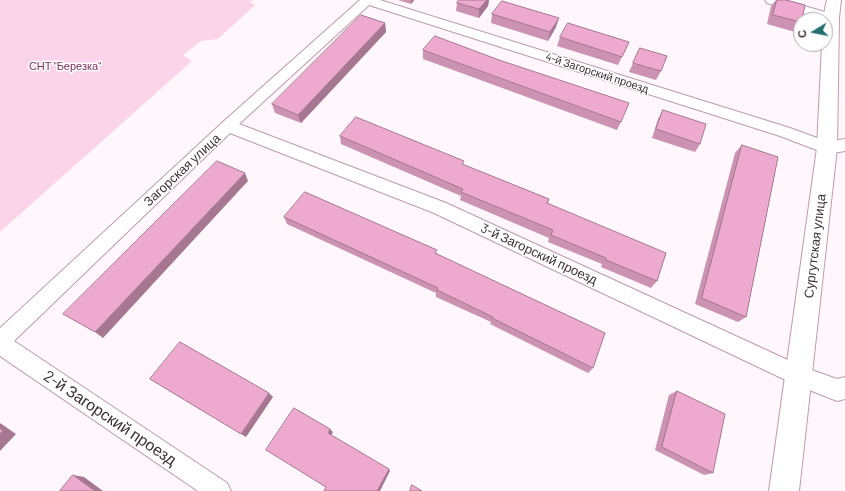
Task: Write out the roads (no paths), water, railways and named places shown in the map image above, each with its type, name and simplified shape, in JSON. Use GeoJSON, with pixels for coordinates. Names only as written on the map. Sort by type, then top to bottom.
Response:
{"type":"FeatureCollection","features":[{"type":"Feature","properties":{"kind":"street","name":"Загорская улица"},"geometry":{"type":"LineString","coordinates":[[0,343],[228,126],[367,0]]}},
{"type":"Feature","properties":{"kind":"street","name":"4-й Загорский проезд"},"geometry":{"type":"LineString","coordinates":[[367,0],[836,147]]}},
{"type":"Feature","properties":{"kind":"street"},"geometry":{"type":"LineString","coordinates":[[771,0],[832,9]]}},
{"type":"Feature","properties":{"kind":"street","name":"Сургутская улица"},"geometry":{"type":"LineString","coordinates":[[784,491],[799,376],[836,147],[832,9]]}},
{"type":"Feature","properties":{"kind":"street","name":"3-й Загорский проезд"},"geometry":{"type":"LineString","coordinates":[[228,126],[440,208],[799,376],[837,390],[845,388]]}},
{"type":"Feature","properties":{"kind":"street","name":"2-й Загорский проезд"},"geometry":{"type":"LineString","coordinates":[[0,343],[219,491]]}},
{"type":"Feature","properties":{"kind":"park label","name":"СНТ \"Березка\""},"geometry":{"type":"Point","coordinates":[65,66]}}]}
